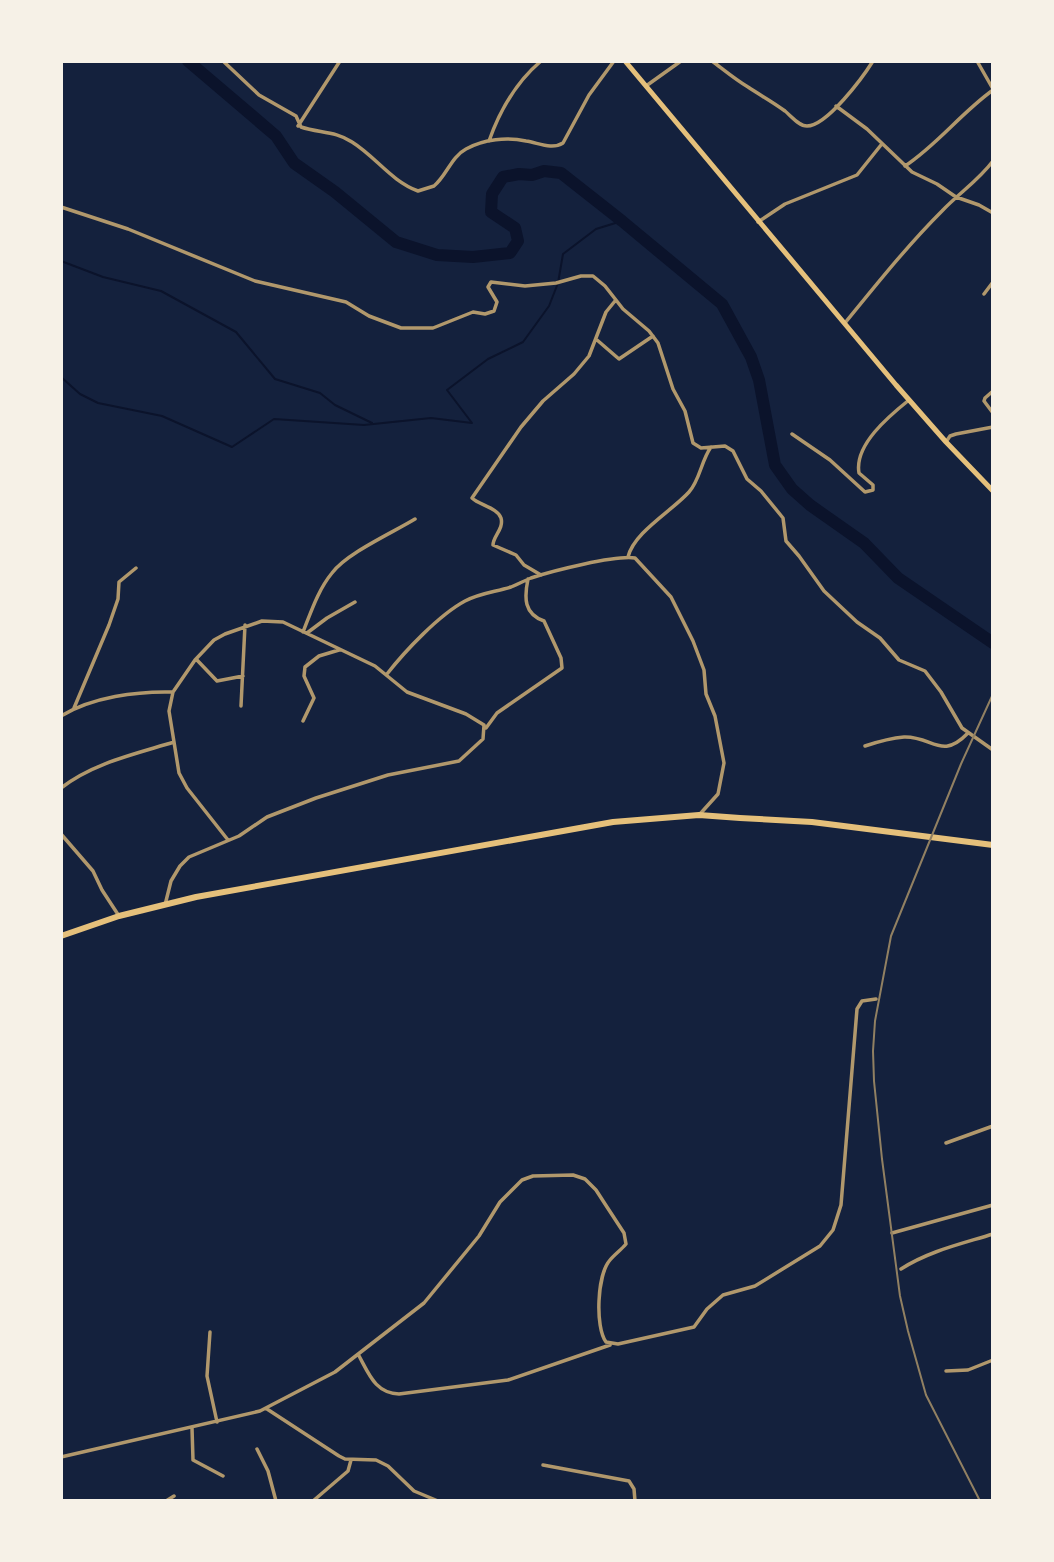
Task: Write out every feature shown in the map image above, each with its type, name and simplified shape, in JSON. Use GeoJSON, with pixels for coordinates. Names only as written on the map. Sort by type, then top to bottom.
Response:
{"type":"FeatureCollection","features":[{"type":"Feature","properties":{"kind":"highway"},"geometry":{"type":"LineString","coordinates":[[61,936],[118,916],[236,889],[575,827],[699,816],[812,822],[993,845]]}},
{"type":"Feature","properties":{"kind":"main road"},"geometry":{"type":"LineString","coordinates":[[625,61],[909,400],[993,491]]}},
{"type":"Feature","properties":{"kind":"street"},"geometry":{"type":"LineString","coordinates":[[223,61],[259,95],[296,116],[298,125]]}},
{"type":"Feature","properties":{"kind":"street"},"geometry":{"type":"LineString","coordinates":[[298,125],[340,61]]}},
{"type":"Feature","properties":{"kind":"street"},"geometry":{"type":"LineString","coordinates":[[489,141],[499,115],[513,91],[541,61]]}},
{"type":"Feature","properties":{"kind":"street"},"geometry":{"type":"LineString","coordinates":[[298,125],[334,133],[351,141],[394,177],[418,191],[435,186],[463,150],[489,141],[516,139],[554,146],[564,143],[589,94],[614,61]]}},
{"type":"Feature","properties":{"kind":"street"},"geometry":{"type":"LineString","coordinates":[[646,86],[681,61]]}},
{"type":"Feature","properties":{"kind":"street"},"geometry":{"type":"LineString","coordinates":[[712,61],[749,88],[774,102],[803,125],[815,124],[836,106],[862,78],[873,61]]}},
{"type":"Feature","properties":{"kind":"street"},"geometry":{"type":"LineString","coordinates":[[905,166],[925,152],[965,111],[993,90],[977,61]]}},
{"type":"Feature","properties":{"kind":"street"},"geometry":{"type":"LineString","coordinates":[[836,106],[857,120],[905,166],[956,197],[993,213]]}},
{"type":"Feature","properties":{"kind":"street"},"geometry":{"type":"LineString","coordinates":[[758,222],[785,204],[857,175],[881,144]]}},
{"type":"Feature","properties":{"kind":"street"},"geometry":{"type":"LineString","coordinates":[[845,323],[916,238],[956,197],[974,183],[993,161]]}},
{"type":"Feature","properties":{"kind":"street"},"geometry":{"type":"LineString","coordinates":[[61,207],[128,229],[255,281],[346,302],[369,316],[401,328],[433,328],[472,313],[490,313],[497,302],[488,287],[491,282],[525,286],[593,276],[653,337],[665,361],[673,389],[683,406],[693,443],[699,448],[725,446],[733,451],[747,479],[761,491],[783,518],[786,541],[824,592],[880,638],[898,660],[925,671],[941,692],[957,722],[993,750]]}},
{"type":"Feature","properties":{"kind":"street"},"geometry":{"type":"LineString","coordinates":[[985,294],[993,282]]}},
{"type":"Feature","properties":{"kind":"street"},"geometry":{"type":"LineString","coordinates":[[541,575],[524,565],[516,555],[493,545],[500,528],[499,514],[472,498],[521,427],[543,401],[583,365],[597,340],[606,312],[615,301]]}},
{"type":"Feature","properties":{"kind":"street"},"geometry":{"type":"LineString","coordinates":[[597,340],[619,359],[653,337]]}},
{"type":"Feature","properties":{"kind":"street"},"geometry":{"type":"LineString","coordinates":[[993,391],[984,401],[993,413]]}},
{"type":"Feature","properties":{"kind":"street"},"geometry":{"type":"LineString","coordinates":[[792,434],[830,460],[865,492],[870,492],[873,485],[859,473],[859,460],[872,437],[909,400]]}},
{"type":"Feature","properties":{"kind":"street"},"geometry":{"type":"LineString","coordinates":[[946,442],[950,436],[956,434],[993,427]]}},
{"type":"Feature","properties":{"kind":"street"},"geometry":{"type":"LineString","coordinates":[[628,557],[630,548],[642,535],[690,492],[711,447]]}},
{"type":"Feature","properties":{"kind":"street"},"geometry":{"type":"LineString","coordinates":[[305,633],[320,591],[333,571],[345,560],[415,519]]}},
{"type":"Feature","properties":{"kind":"street"},"geometry":{"type":"LineString","coordinates":[[387,674],[417,640],[459,605],[482,593],[508,588],[541,575],[616,558],[635,558],[671,597],[704,670],[706,694],[715,716],[723,763],[718,794],[699,816]]}},
{"type":"Feature","properties":{"kind":"street"},"geometry":{"type":"LineString","coordinates":[[74,708],[112,616],[118,599],[118,584],[136,568]]}},
{"type":"Feature","properties":{"kind":"street"},"geometry":{"type":"LineString","coordinates":[[165,905],[172,881],[184,861],[267,817],[388,775],[459,761],[483,739],[497,713],[517,697],[555,674],[563,665],[544,621],[530,612],[526,597],[528,579]]}},
{"type":"Feature","properties":{"kind":"street"},"geometry":{"type":"LineString","coordinates":[[305,633],[355,602]]}},
{"type":"Feature","properties":{"kind":"street"},"geometry":{"type":"LineString","coordinates":[[228,840],[187,788],[179,773],[170,711],[173,692],[195,659],[214,640],[245,625],[279,621],[375,666],[407,692],[466,714],[482,722],[486,729]]}},
{"type":"Feature","properties":{"kind":"street"},"geometry":{"type":"LineString","coordinates":[[242,706],[245,625]]}},
{"type":"Feature","properties":{"kind":"street"},"geometry":{"type":"LineString","coordinates":[[303,721],[314,698],[304,676],[305,667],[324,653],[341,650]]}},
{"type":"Feature","properties":{"kind":"street"},"geometry":{"type":"LineString","coordinates":[[195,659],[217,681],[243,676]]}},
{"type":"Feature","properties":{"kind":"street"},"geometry":{"type":"LineString","coordinates":[[61,716],[74,708],[140,693],[173,692]]}},
{"type":"Feature","properties":{"kind":"street"},"geometry":{"type":"LineString","coordinates":[[864,746],[905,737],[943,748],[958,742],[968,733]]}},
{"type":"Feature","properties":{"kind":"street"},"geometry":{"type":"LineString","coordinates":[[61,788],[99,766],[174,742]]}},
{"type":"Feature","properties":{"kind":"street"},"geometry":{"type":"LineString","coordinates":[[61,834],[93,870],[118,916]]}},
{"type":"Feature","properties":{"kind":"street"},"geometry":{"type":"LineString","coordinates":[[358,1354],[379,1389],[389,1394],[508,1380],[612,1344],[692,1329],[707,1309],[724,1294],[755,1286],[812,1251],[827,1239],[841,1205],[849,1088],[854,1066],[856,1009],[862,1001],[876,999]]}},
{"type":"Feature","properties":{"kind":"street"},"geometry":{"type":"LineString","coordinates":[[946,1143],[993,1126]]}},
{"type":"Feature","properties":{"kind":"street"},"geometry":{"type":"LineString","coordinates":[[61,1457],[267,1409],[335,1372],[424,1303],[479,1236],[500,1202],[516,1185],[533,1176],[581,1176],[590,1183],[625,1236],[625,1244],[608,1263],[601,1281],[601,1330],[604,1341],[612,1344]]}},
{"type":"Feature","properties":{"kind":"street"},"geometry":{"type":"LineString","coordinates":[[892,1233],[993,1205]]}},
{"type":"Feature","properties":{"kind":"street"},"geometry":{"type":"LineString","coordinates":[[901,1269],[947,1247],[993,1234]]}},
{"type":"Feature","properties":{"kind":"street"},"geometry":{"type":"LineString","coordinates":[[210,1332],[207,1376],[218,1422]]}},
{"type":"Feature","properties":{"kind":"street"},"geometry":{"type":"LineString","coordinates":[[946,1371],[968,1370],[993,1360]]}},
{"type":"Feature","properties":{"kind":"street"},"geometry":{"type":"LineString","coordinates":[[267,1409],[339,1456],[383,1463],[414,1491],[439,1501]]}},
{"type":"Feature","properties":{"kind":"street"},"geometry":{"type":"LineString","coordinates":[[192,1428],[193,1460],[223,1476]]}},
{"type":"Feature","properties":{"kind":"street"},"geometry":{"type":"LineString","coordinates":[[257,1449],[268,1471],[276,1501]]}},
{"type":"Feature","properties":{"kind":"street"},"geometry":{"type":"LineString","coordinates":[[313,1501],[348,1471],[351,1460]]}},
{"type":"Feature","properties":{"kind":"street"},"geometry":{"type":"LineString","coordinates":[[543,1465],[629,1481],[634,1489],[635,1501]]}},
{"type":"Feature","properties":{"kind":"street"},"geometry":{"type":"LineString","coordinates":[[166,1501],[174,1496]]}},
{"type":"Feature","properties":{"kind":"waterway"},"geometry":{"type":"LineString","coordinates":[[188,61],[276,136],[294,163],[335,192],[396,242],[437,255],[473,257],[510,253],[518,241],[515,228],[491,212],[492,194],[503,177],[532,175],[544,171],[561,173],[722,304],[751,357],[759,380],[775,465],[792,489],[864,543],[898,578],[993,643]]}},
{"type":"Feature","properties":{"kind":"waterway"},"geometry":{"type":"LineString","coordinates":[[61,377],[80,394],[98,403],[162,416],[232,447],[274,419],[364,425],[431,418],[472,423],[447,390],[488,359],[523,342],[549,306],[558,283],[563,254],[596,229],[622,221]]}},
{"type":"Feature","properties":{"kind":"waterway"},"geometry":{"type":"LineString","coordinates":[[61,261],[103,277],[161,291],[236,332],[275,379],[320,393],[335,405],[372,423]]}},
{"type":"Feature","properties":{"kind":"railway"},"geometry":{"type":"LineString","coordinates":[[980,1501],[926,1395],[908,1331],[900,1296],[882,1159],[873,1051],[875,1021],[891,936],[961,764],[993,694]]}}]}
